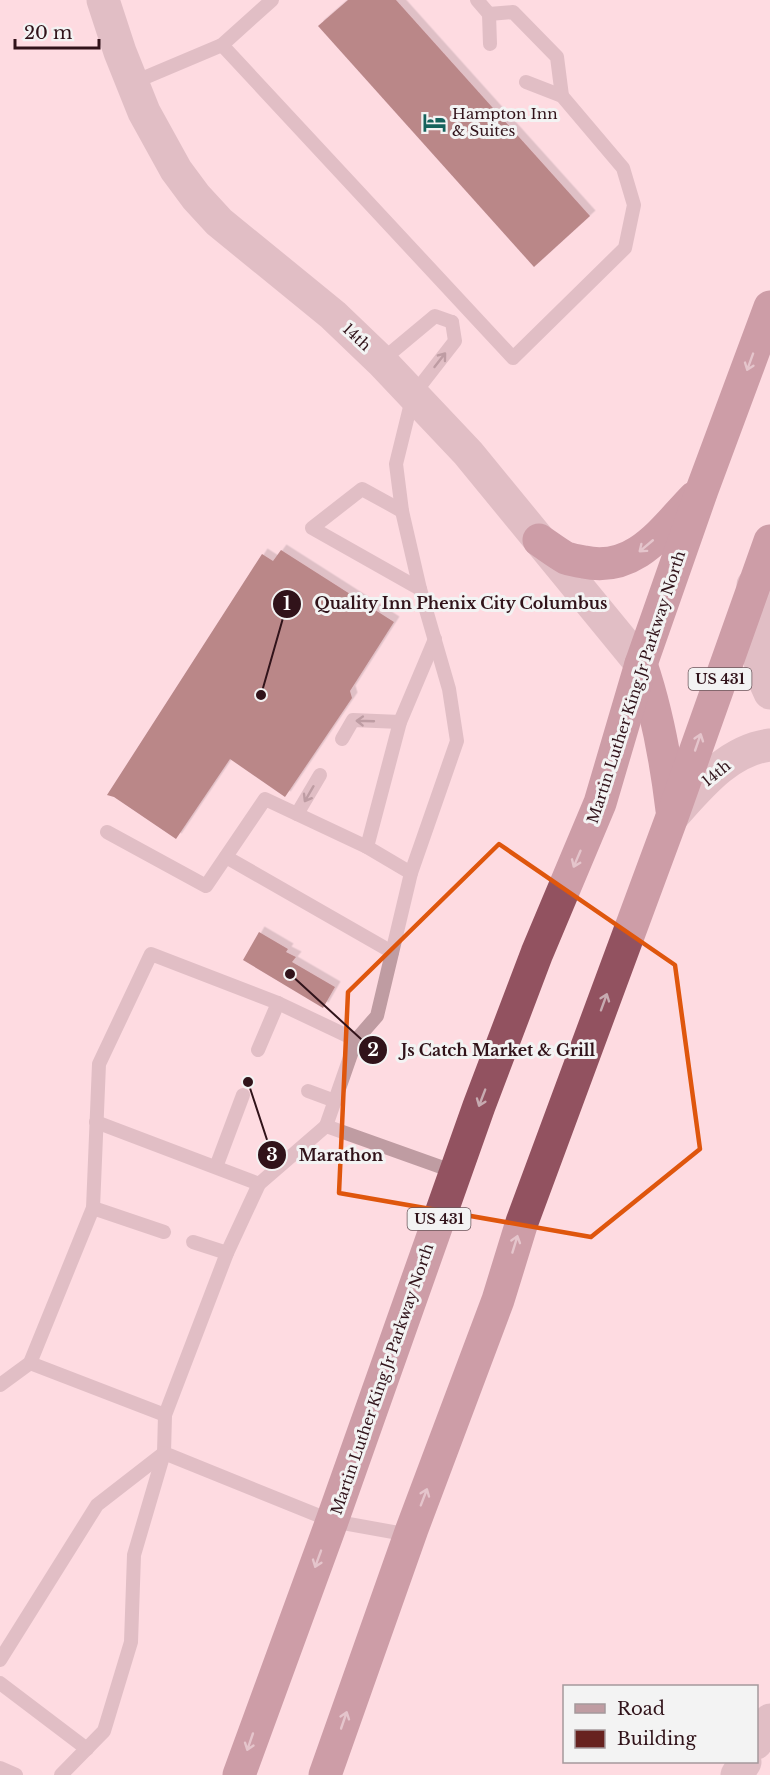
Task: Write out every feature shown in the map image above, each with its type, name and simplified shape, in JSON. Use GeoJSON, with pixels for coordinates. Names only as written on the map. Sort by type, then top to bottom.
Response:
{"type":"FeatureCollection","features":[{"type":"Feature","properties":{"kind":"highway","name":"Martin Luther King Jr Parkway North"},"geometry":{"type":"LineString","coordinates":[[239,1775],[332,1521],[455,1172],[537,953],[600,803],[641,664],[770,307]]}},
{"type":"Feature","properties":{"kind":"highway"},"geometry":{"type":"LineString","coordinates":[[539,540],[568,559],[598,566],[627,559],[645,549],[702,490]]}},
{"type":"Feature","properties":{"kind":"highway","name":"US 431"},"geometry":{"type":"LineString","coordinates":[[325,1775],[410,1535],[498,1300],[522,1222],[672,817],[770,541]]}},
{"type":"Feature","properties":{"kind":"highway"},"geometry":{"type":"LineString","coordinates":[[641,664],[659,725],[667,766],[672,817]]}},
{"type":"Feature","properties":{"kind":"street","name":"14th"},"geometry":{"type":"LineString","coordinates":[[103,0],[144,112],[176,170],[219,222],[333,315],[381,361],[468,453],[641,664]]}},
{"type":"Feature","properties":{"kind":"street"},"geometry":{"type":"LineString","coordinates":[[753,585],[765,683],[770,693]]}},
{"type":"Feature","properties":{"kind":"street","name":"14th"},"geometry":{"type":"LineString","coordinates":[[672,817],[702,784],[725,764],[754,747],[770,745]]}},
{"type":"Feature","properties":{"kind":"street"},"geometry":{"type":"LineString","coordinates":[[758,1740],[770,1720]]}},
{"type":"Feature","properties":{"kind":"lane"},"geometry":{"type":"LineString","coordinates":[[132,84],[222,45],[272,0]]}},
{"type":"Feature","properties":{"kind":"lane"},"geometry":{"type":"LineString","coordinates":[[477,0],[489,14],[490,44]]}},
{"type":"Feature","properties":{"kind":"lane"},"geometry":{"type":"LineString","coordinates":[[489,14],[513,12],[557,57],[562,96]]}},
{"type":"Feature","properties":{"kind":"lane"},"geometry":{"type":"LineString","coordinates":[[222,45],[513,358],[625,248],[634,205],[623,168],[562,96],[526,82]]}},
{"type":"Feature","properties":{"kind":"lane"},"geometry":{"type":"LineString","coordinates":[[452,322],[467,308]]}},
{"type":"Feature","properties":{"kind":"lane"},"geometry":{"type":"LineString","coordinates":[[381,361],[435,316],[452,322]]}},
{"type":"Feature","properties":{"kind":"lane"},"geometry":{"type":"LineString","coordinates":[[61,1775],[104,1731],[131,1642],[135,1555],[164,1452],[165,1415],[227,1253],[259,1184],[326,1126],[356,1040],[377,1016],[411,873],[457,741],[449,689],[420,589],[402,511],[396,464],[413,395],[455,341],[452,322]]}},
{"type":"Feature","properties":{"kind":"lane"},"geometry":{"type":"LineString","coordinates":[[402,511],[362,489],[312,528],[420,589]]}},
{"type":"Feature","properties":{"kind":"lane"},"geometry":{"type":"LineString","coordinates":[[367,847],[400,722],[435,639]]}},
{"type":"Feature","properties":{"kind":"lane"},"geometry":{"type":"LineString","coordinates":[[342,739],[352,720],[400,722]]}},
{"type":"Feature","properties":{"kind":"lane"},"geometry":{"type":"LineString","coordinates":[[297,814],[320,775]]}},
{"type":"Feature","properties":{"kind":"lane"},"geometry":{"type":"LineString","coordinates":[[107,832],[206,886],[265,799],[367,847],[411,873]]}},
{"type":"Feature","properties":{"kind":"lane"},"geometry":{"type":"LineString","coordinates":[[226,857],[392,952]]}},
{"type":"Feature","properties":{"kind":"lane"},"geometry":{"type":"LineString","coordinates":[[0,1385],[30,1363],[93,1208],[99,1064],[151,954],[278,1003],[356,1040]]}},
{"type":"Feature","properties":{"kind":"lane"},"geometry":{"type":"LineString","coordinates":[[258,1050],[278,1003]]}},
{"type":"Feature","properties":{"kind":"lane"},"geometry":{"type":"LineString","coordinates":[[308,1091],[335,1101]]}},
{"type":"Feature","properties":{"kind":"lane"},"geometry":{"type":"LineString","coordinates":[[216,1167],[243,1095]]}},
{"type":"Feature","properties":{"kind":"lane"},"geometry":{"type":"LineString","coordinates":[[96,1122],[259,1184]]}},
{"type":"Feature","properties":{"kind":"lane"},"geometry":{"type":"LineString","coordinates":[[326,1126],[455,1172]]}},
{"type":"Feature","properties":{"kind":"lane"},"geometry":{"type":"LineString","coordinates":[[93,1208],[164,1232]]}},
{"type":"Feature","properties":{"kind":"lane"},"geometry":{"type":"LineString","coordinates":[[193,1242],[227,1253]]}},
{"type":"Feature","properties":{"kind":"lane"},"geometry":{"type":"LineString","coordinates":[[30,1363],[165,1415]]}},
{"type":"Feature","properties":{"kind":"lane"},"geometry":{"type":"LineString","coordinates":[[164,1452],[332,1521],[410,1535]]}},
{"type":"Feature","properties":{"kind":"lane"},"geometry":{"type":"LineString","coordinates":[[0,1660],[97,1504],[164,1452]]}},
{"type":"Feature","properties":{"kind":"lane"},"geometry":{"type":"LineString","coordinates":[[0,1683],[87,1749]]}},
{"type":"Feature","properties":{"kind":"lane"},"geometry":{"type":"LineString","coordinates":[[0,1768],[16,1775]]}},
{"type":"Feature","properties":{"kind":"highlighted area"},"geometry":{"type":"Polygon","coordinates":[[[499,844],[675,965],[700,1149],[591,1237],[339,1193],[348,992],[499,844]]]}},
{"type":"Feature","properties":{"kind":"building"},"geometry":{"type":"Polygon","coordinates":[[[348,0],[396,0],[590,216],[534,267],[318,26],[348,0]]]}},
{"type":"Feature","properties":{"kind":"building"},"geometry":{"type":"Polygon","coordinates":[[[281,550],[394,622],[350,691],[352,698],[285,797],[230,759],[176,839],[114,797],[107,795],[262,554],[273,561],[281,550]]]}},
{"type":"Feature","properties":{"kind":"building"},"geometry":{"type":"Polygon","coordinates":[[[259,932],[288,949],[286,952],[296,957],[292,962],[335,987],[323,1008],[243,960],[259,932]]]}},
{"type":"Feature","properties":{"kind":"place","name":"Hampton Inn & Suites"},"geometry":{"type":"Point","coordinates":[434,122]}},
{"type":"Feature","properties":{"kind":"place","name":"Quality Inn Phenix City Columbus"},"geometry":{"type":"Point","coordinates":[261,695]}},
{"type":"Feature","properties":{"kind":"place","name":"Js Catch Market & Grill"},"geometry":{"type":"Point","coordinates":[290,974]}},
{"type":"Feature","properties":{"kind":"place","name":"Marathon"},"geometry":{"type":"Point","coordinates":[248,1082]}}]}
